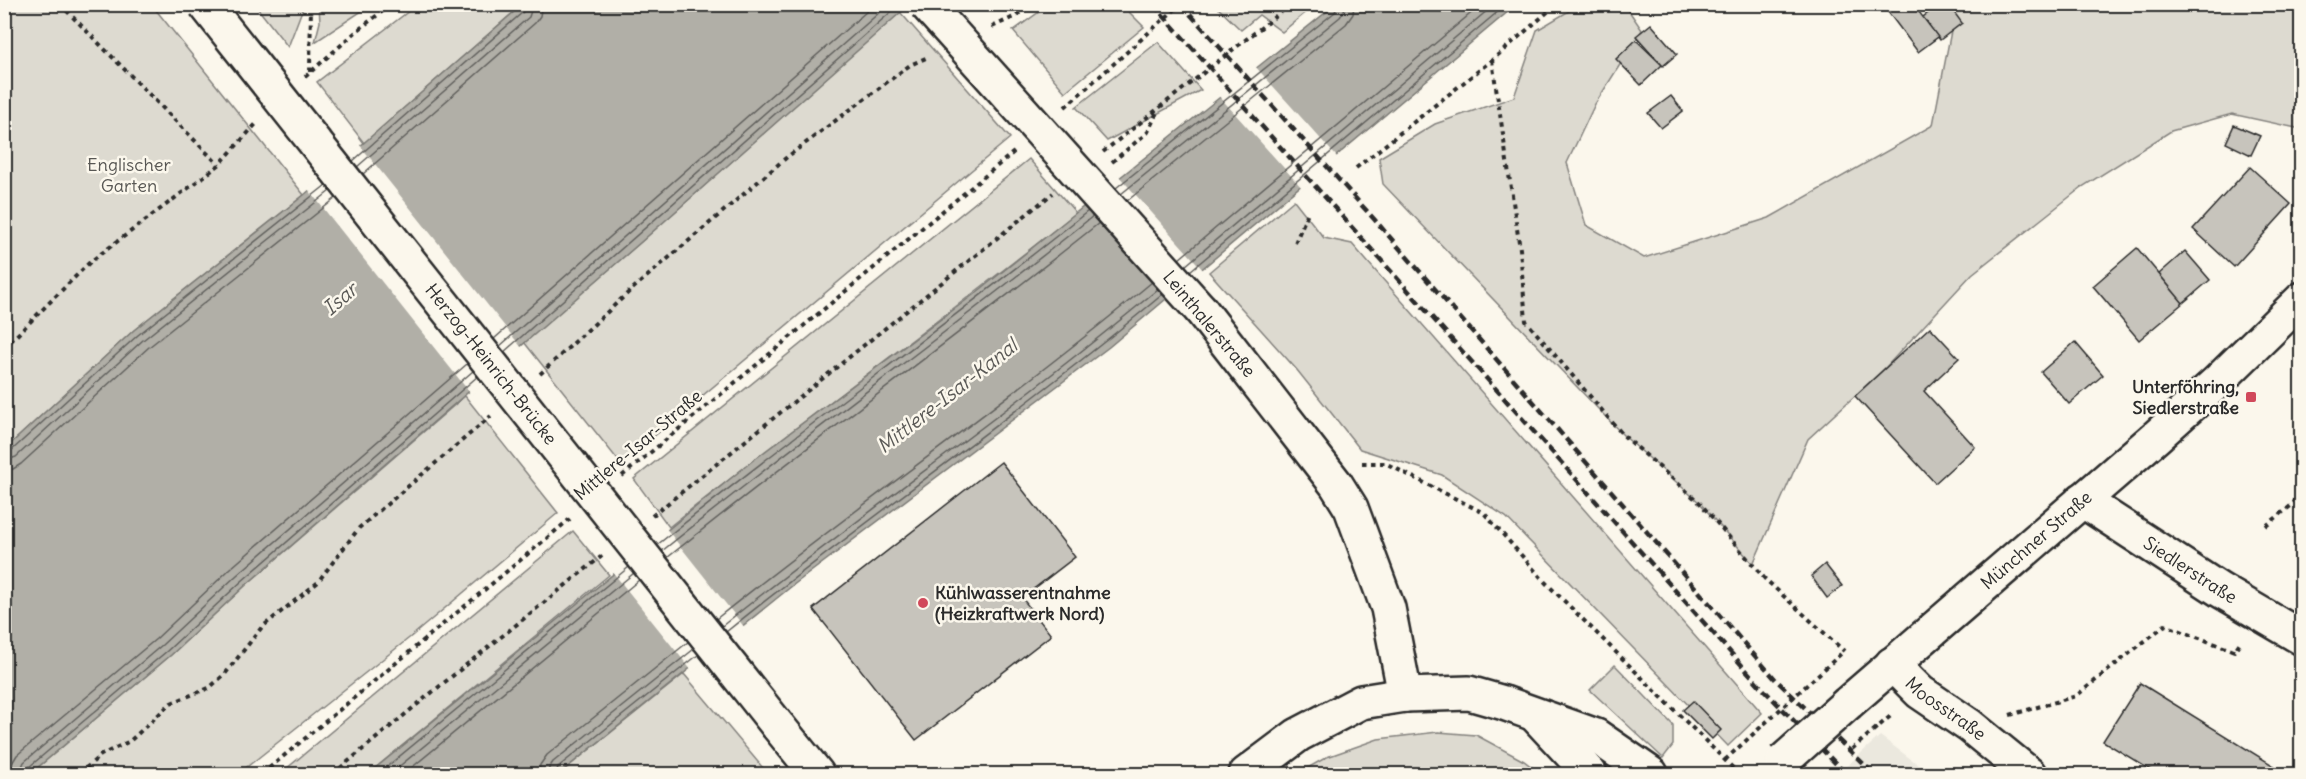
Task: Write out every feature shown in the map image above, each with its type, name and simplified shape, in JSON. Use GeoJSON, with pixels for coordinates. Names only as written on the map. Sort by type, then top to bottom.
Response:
{"type":"FeatureCollection","features":[{"type":"Feature","properties":{"kind":"main road","name":"Herzog-Heinrich-Brücke"},"geometry":{"type":"LineString","coordinates":[[206,4],[817,773]]}},
{"type":"Feature","properties":{"kind":"main road","name":"Leinthalerstraße"},"geometry":{"type":"LineString","coordinates":[[926,4],[1201,310],[1336,484],[1351,508],[1388,608],[1405,695]]}},
{"type":"Feature","properties":{"kind":"main road","name":"Münchner Straße"},"geometry":{"type":"LineString","coordinates":[[1775,768],[2209,390],[2301,299]]}},
{"type":"Feature","properties":{"kind":"main road","name":"Siedlerstraße"},"geometry":{"type":"LineString","coordinates":[[2082,500],[2220,590],[2301,638]]}},
{"type":"Feature","properties":{"kind":"main road","name":"Moosstraße"},"geometry":{"type":"LineString","coordinates":[[1892,664],[1920,692],[1970,726],[2029,774]]}},
{"type":"Feature","properties":{"kind":"main road"},"geometry":{"type":"LineString","coordinates":[[1246,774],[1298,735],[1360,702],[1405,695],[1469,693],[1596,736],[1651,774]]}},
{"type":"Feature","properties":{"kind":"main road"},"geometry":{"type":"LineString","coordinates":[[1536,716],[1579,769]]}},
{"type":"Feature","properties":{"kind":"path"},"geometry":{"type":"LineString","coordinates":[[4,348],[90,262],[219,165],[60,4]]}},
{"type":"Feature","properties":{"kind":"path"},"geometry":{"type":"LineString","coordinates":[[310,73],[311,4]]}},
{"type":"Feature","properties":{"kind":"path"},"geometry":{"type":"LineString","coordinates":[[1016,16],[1030,4]]}},
{"type":"Feature","properties":{"kind":"path"},"geometry":{"type":"LineString","coordinates":[[1058,114],[1181,4]]}},
{"type":"Feature","properties":{"kind":"path"},"geometry":{"type":"LineString","coordinates":[[1095,158],[1291,4]]}},
{"type":"Feature","properties":{"kind":"path"},"geometry":{"type":"LineString","coordinates":[[1356,168],[1492,60],[1557,4]]}},
{"type":"Feature","properties":{"kind":"path"},"geometry":{"type":"LineString","coordinates":[[1492,60],[1520,249],[1526,321],[1623,435],[1700,503],[1765,579],[1844,651],[1725,760]]}},
{"type":"Feature","properties":{"kind":"path"},"geometry":{"type":"LineString","coordinates":[[1111,162],[1148,132],[1159,108]]}},
{"type":"Feature","properties":{"kind":"path","name":"Mittlere-Isar-Straße"},"geometry":{"type":"LineString","coordinates":[[619,478],[1022,145]]}},
{"type":"Feature","properties":{"kind":"path"},"geometry":{"type":"LineString","coordinates":[[643,524],[1059,189]]}},
{"type":"Feature","properties":{"kind":"path"},"geometry":{"type":"LineString","coordinates":[[1294,243],[1309,210]]}},
{"type":"Feature","properties":{"kind":"path"},"geometry":{"type":"LineString","coordinates":[[1336,484],[1356,464],[1385,463],[1484,513],[1545,582],[1739,774]]}},
{"type":"Feature","properties":{"kind":"path"},"geometry":{"type":"LineString","coordinates":[[2266,526],[2293,504],[2301,489]]}},
{"type":"Feature","properties":{"kind":"path","name":"Mittlere-Isar-Straße"},"geometry":{"type":"LineString","coordinates":[[262,774],[573,516]]}},
{"type":"Feature","properties":{"kind":"path"},"geometry":{"type":"LineString","coordinates":[[333,774],[606,553]]}},
{"type":"Feature","properties":{"kind":"path"},"geometry":{"type":"LineString","coordinates":[[1970,726],[2076,696],[2165,625],[2234,651],[2259,613]]}},
{"type":"Feature","properties":{"kind":"shaded area"},"geometry":{"type":"Polygon","coordinates":[[[1880,736],[1931,774],[1838,774],[1880,736]]]}},
{"type":"Feature","properties":{"kind":"green space"},"geometry":{"type":"Polygon","coordinates":[[[319,4],[371,5],[315,42],[320,22],[319,4]]]}},
{"type":"Feature","properties":{"kind":"green space"},"geometry":{"type":"Polygon","coordinates":[[[418,4],[522,5],[364,143],[317,82],[418,4]]]}},
{"type":"Feature","properties":{"kind":"green space"},"geometry":{"type":"Polygon","coordinates":[[[1050,4],[1122,5],[1144,27],[1065,92],[1013,31],[1050,4]]]}},
{"type":"Feature","properties":{"kind":"green space","name":"Englischer Garten"},"geometry":{"type":"Polygon","coordinates":[[[5,5],[152,5],[304,195],[134,330],[5,449],[5,5]]]}},
{"type":"Feature","properties":{"kind":"green space"},"geometry":{"type":"Polygon","coordinates":[[[255,5],[304,5],[288,47],[255,5]]]}},
{"type":"Feature","properties":{"kind":"green space"},"geometry":{"type":"Polygon","coordinates":[[[1215,5],[1315,5],[1282,32],[1259,15],[1241,30],[1215,5]]]}},
{"type":"Feature","properties":{"kind":"green space"},"geometry":{"type":"Polygon","coordinates":[[[1579,5],[1625,5],[1642,30],[1595,104],[1567,163],[1586,225],[1644,258],[1769,218],[1933,125],[1956,5],[2301,5],[2301,129],[2232,114],[2171,131],[2082,187],[1972,274],[1886,367],[1808,439],[1753,564],[1700,503],[1623,435],[1383,184],[1379,158],[1435,124],[1514,97],[1537,30],[1579,5]]]}},
{"type":"Feature","properties":{"kind":"green space"},"geometry":{"type":"Polygon","coordinates":[[[900,12],[1010,138],[621,464],[524,342],[641,242],[900,12]]]}},
{"type":"Feature","properties":{"kind":"green space"},"geometry":{"type":"Polygon","coordinates":[[[1158,42],[1201,90],[1107,141],[1076,107],[1158,42]]]}},
{"type":"Feature","properties":{"kind":"green space"},"geometry":{"type":"Polygon","coordinates":[[[1029,159],[1076,213],[669,527],[634,479],[1029,159]]]}},
{"type":"Feature","properties":{"kind":"green space"},"geometry":{"type":"Polygon","coordinates":[[[1294,200],[1324,238],[1352,244],[1762,713],[1728,746],[1506,517],[1442,475],[1360,449],[1297,370],[1209,272],[1294,200]]]}},
{"type":"Feature","properties":{"kind":"green space"},"geometry":{"type":"Polygon","coordinates":[[[465,396],[558,513],[413,635],[238,774],[30,774],[171,655],[246,585],[465,396]]]}},
{"type":"Feature","properties":{"kind":"green space"},"geometry":{"type":"Polygon","coordinates":[[[573,531],[609,575],[368,774],[280,774],[573,531]]]}},
{"type":"Feature","properties":{"kind":"green space"},"geometry":{"type":"Polygon","coordinates":[[[1615,665],[1673,725],[1673,745],[1663,758],[1590,690],[1615,665]]]}},
{"type":"Feature","properties":{"kind":"green space"},"geometry":{"type":"Polygon","coordinates":[[[684,674],[768,774],[559,774],[684,674]]]}},
{"type":"Feature","properties":{"kind":"green space"},"geometry":{"type":"Polygon","coordinates":[[[1438,732],[1476,735],[1524,761],[1541,774],[1297,774],[1327,757],[1378,739],[1438,732]]]}},
{"type":"Feature","properties":{"kind":"water","name":"Isar"},"geometry":{"type":"Polygon","coordinates":[[[522,5],[909,5],[641,242],[246,585],[171,655],[30,774],[5,774],[5,449],[134,330],[304,195],[522,5]]]}},
{"type":"Feature","properties":{"kind":"water","name":"Mittlere-Isar-Kanal"},"geometry":{"type":"Polygon","coordinates":[[[1335,5],[1516,5],[1109,347],[792,586],[559,774],[368,774],[752,461],[977,292],[1335,5]]]}},
{"type":"Feature","properties":{"kind":"pier"},"geometry":{"type":"Polygon","coordinates":[[[1254,65],[1337,157],[1342,152],[1344,154],[1295,195],[1302,188],[1217,94],[1254,65]]]}},
{"type":"Feature","properties":{"kind":"pier"},"geometry":{"type":"Polygon","coordinates":[[[359,144],[522,348],[471,394],[308,189],[359,144]]]}},
{"type":"Feature","properties":{"kind":"pier"},"geometry":{"type":"Polygon","coordinates":[[[1118,175],[1204,271],[1170,299],[1083,203],[1118,175]]]}},
{"type":"Feature","properties":{"kind":"pier"},"geometry":{"type":"Polygon","coordinates":[[[665,527],[745,628],[692,671],[611,570],[665,527]]]}},
{"type":"Feature","properties":{"kind":"building"},"geometry":{"type":"Polygon","coordinates":[[[1882,4],[1913,4],[1938,37],[1918,52],[1882,4]]]}},
{"type":"Feature","properties":{"kind":"building"},"geometry":{"type":"Polygon","coordinates":[[[1940,4],[1948,4],[1962,23],[1940,40],[1923,17],[1940,4]]]}},
{"type":"Feature","properties":{"kind":"building"},"geometry":{"type":"Polygon","coordinates":[[[1651,24],[1677,54],[1663,66],[1636,36],[1651,24]]]}},
{"type":"Feature","properties":{"kind":"building"},"geometry":{"type":"Polygon","coordinates":[[[1636,40],[1662,65],[1641,85],[1616,59],[1636,40]]]}},
{"type":"Feature","properties":{"kind":"building"},"geometry":{"type":"Polygon","coordinates":[[[1671,96],[1683,111],[1661,128],[1648,113],[1671,96]]]}},
{"type":"Feature","properties":{"kind":"building"},"geometry":{"type":"Polygon","coordinates":[[[2234,125],[2260,136],[2251,155],[2226,143],[2234,125]]]}},
{"type":"Feature","properties":{"kind":"building"},"geometry":{"type":"Polygon","coordinates":[[[2250,167],[2291,204],[2234,267],[2193,229],[2250,167]]]}},
{"type":"Feature","properties":{"kind":"building"},"geometry":{"type":"Polygon","coordinates":[[[2137,248],[2183,303],[2139,340],[2093,286],[2137,248]]]}},
{"type":"Feature","properties":{"kind":"building"},"geometry":{"type":"Polygon","coordinates":[[[2185,251],[2210,280],[2183,303],[2159,274],[2185,251]]]}},
{"type":"Feature","properties":{"kind":"building"},"geometry":{"type":"Polygon","coordinates":[[[1930,327],[1959,358],[1924,391],[1975,447],[1935,483],[1855,396],[1930,327]]]}},
{"type":"Feature","properties":{"kind":"building"},"geometry":{"type":"Polygon","coordinates":[[[2075,342],[2103,375],[2069,404],[2041,372],[2075,342]]]}},
{"type":"Feature","properties":{"kind":"building","name":"Kühlwasserentnahme (Heizkraftwerk Nord)"},"geometry":{"type":"Polygon","coordinates":[[[1001,462],[1075,557],[1022,598],[1051,635],[916,740],[813,609],[1001,462]]]}},
{"type":"Feature","properties":{"kind":"building"},"geometry":{"type":"Polygon","coordinates":[[[1825,564],[1842,586],[1827,598],[1811,576],[1825,564]]]}},
{"type":"Feature","properties":{"kind":"building"},"geometry":{"type":"Polygon","coordinates":[[[2140,683],[2287,774],[2157,774],[2103,741],[2140,683]]]}},
{"type":"Feature","properties":{"kind":"building"},"geometry":{"type":"Polygon","coordinates":[[[1693,701],[1721,730],[1712,739],[1683,710],[1693,701]]]}},
{"type":"Feature","properties":{"kind":"railway"},"geometry":{"type":"LineString","coordinates":[[1153,4],[1763,689],[1846,774]]}},
{"type":"Feature","properties":{"kind":"railway"},"geometry":{"type":"LineString","coordinates":[[1181,4],[1374,219],[1776,680],[1874,774]]}},
{"type":"Feature","properties":{"kind":"place","name":"Unterföhring, Siedlerstraße"},"geometry":{"type":"Point","coordinates":[2251,397]}},
{"type":"Feature","properties":{"kind":"place","name":"Kühlwasserentnahme (Heizkraftwerk Nord)"},"geometry":{"type":"Point","coordinates":[923,603]}}]}
